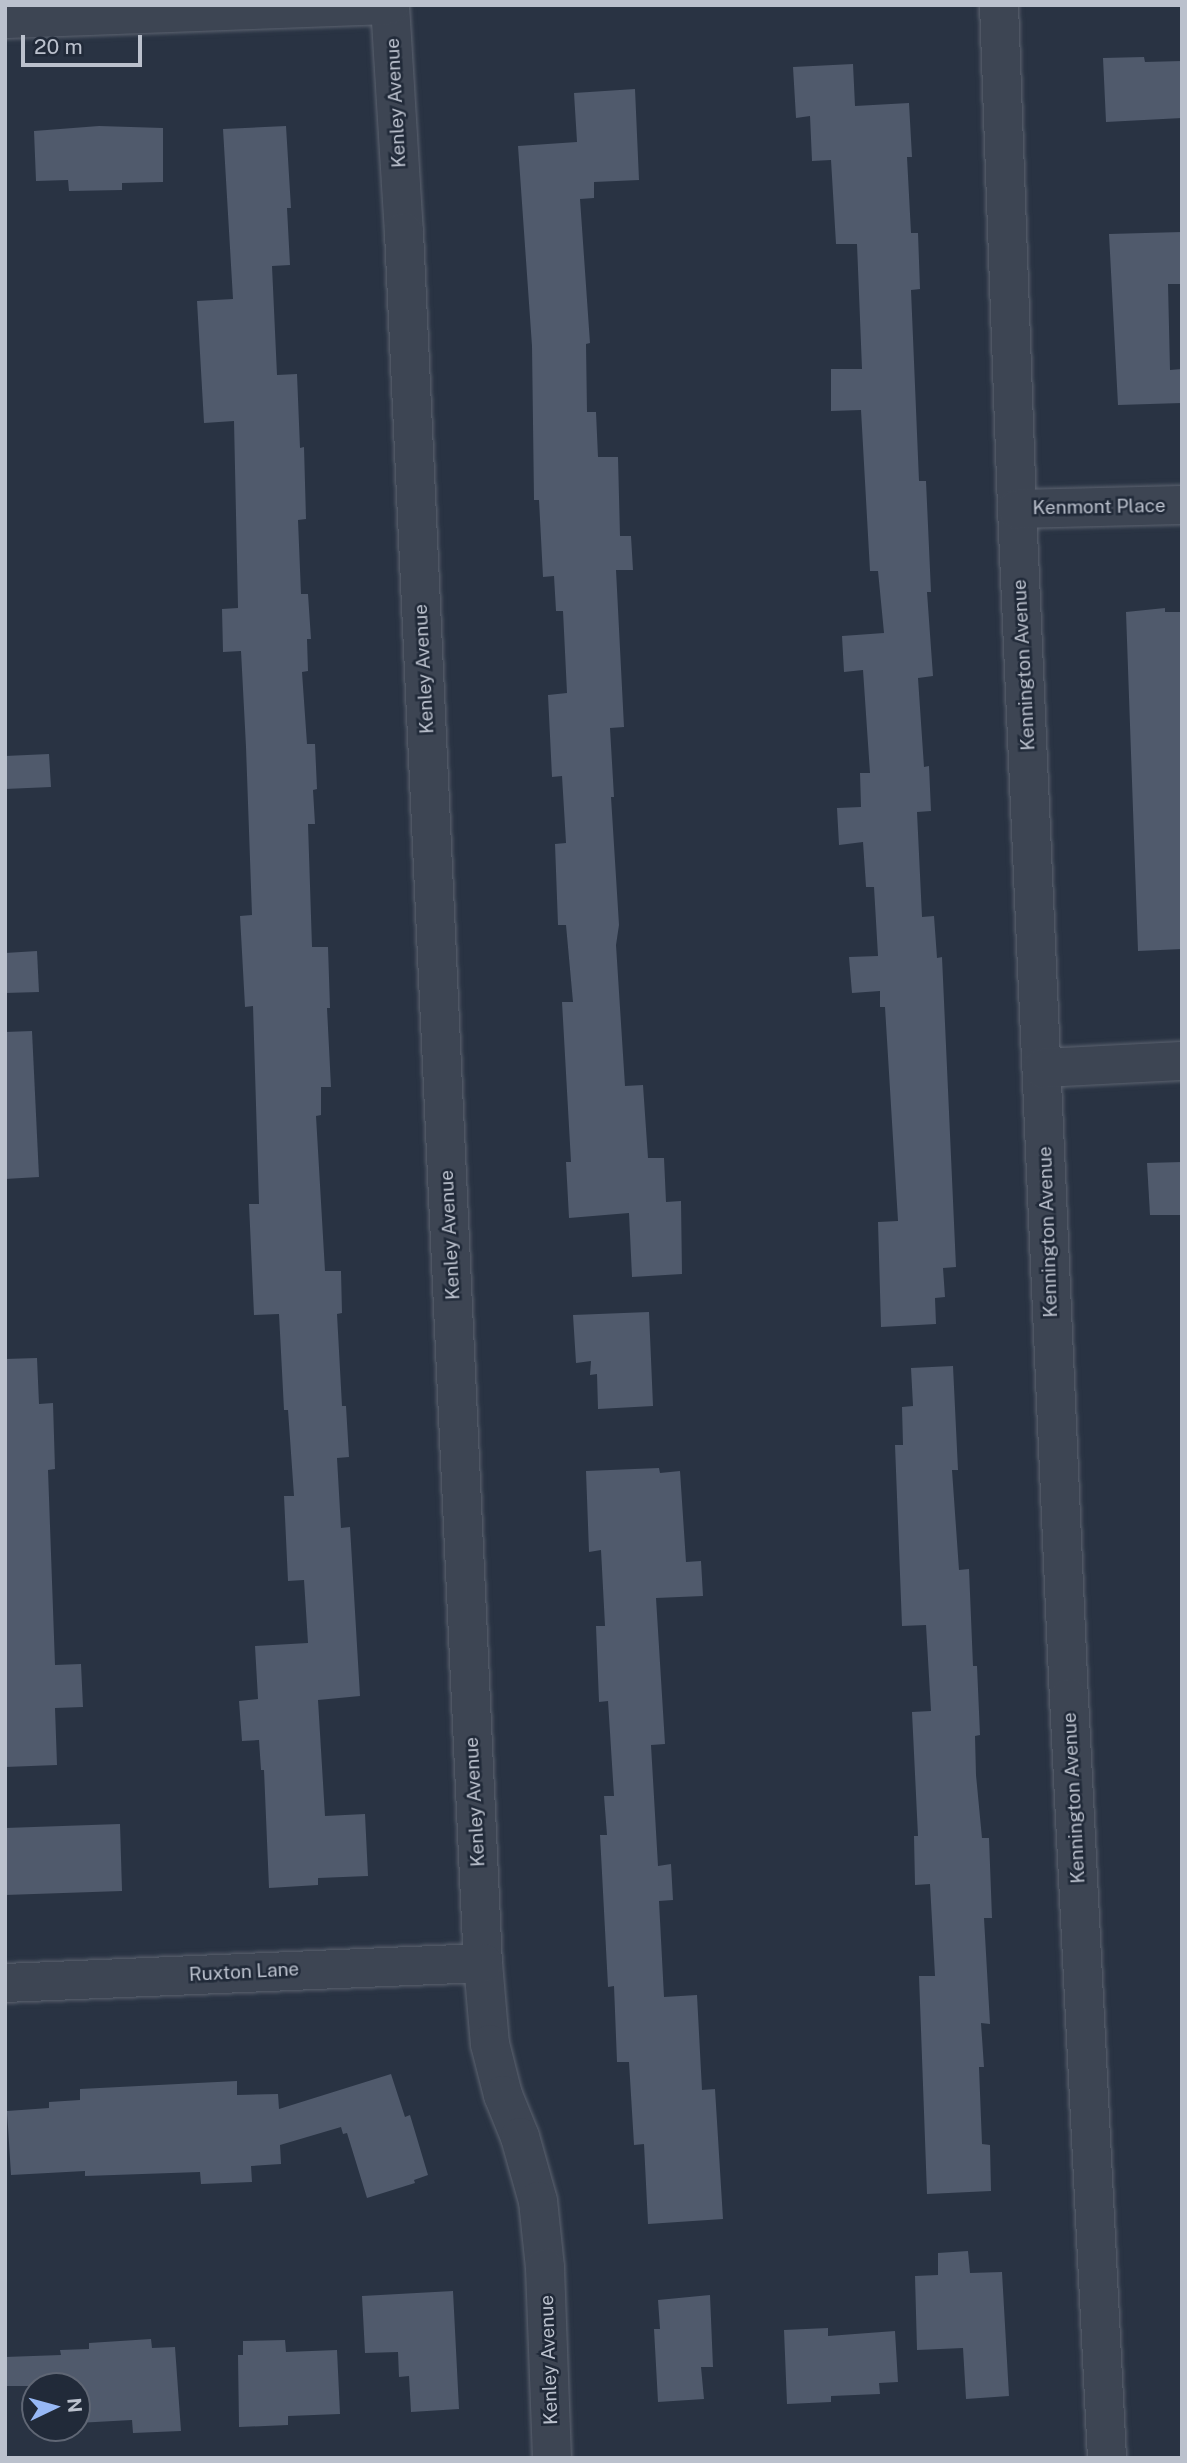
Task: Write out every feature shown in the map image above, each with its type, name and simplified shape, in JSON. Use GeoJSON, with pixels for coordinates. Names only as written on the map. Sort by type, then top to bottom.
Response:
{"type":"FeatureCollection","features":[{"type":"Feature","properties":{"kind":"street"},"geometry":{"type":"LineString","coordinates":[[5,19],[390,5]]}},
{"type":"Feature","properties":{"kind":"street","name":"Kenley Avenue"},"geometry":{"type":"LineString","coordinates":[[390,5],[404,232],[482,1963],[490,2043],[503,2095],[520,2137],[538,2201],[545,2268],[552,2458]]}},
{"type":"Feature","properties":{"kind":"street","name":"Kennington Avenue"},"geometry":{"type":"LineString","coordinates":[[999,5],[1017,509],[1069,1698],[1107,2458]]}},
{"type":"Feature","properties":{"kind":"street","name":"Kenmont Place"},"geometry":{"type":"LineString","coordinates":[[1017,509],[1182,505]]}},
{"type":"Feature","properties":{"kind":"street"},"geometry":{"type":"LineString","coordinates":[[1042,1068],[1182,1061]]}},
{"type":"Feature","properties":{"kind":"street","name":"Ruxton Lane"},"geometry":{"type":"LineString","coordinates":[[5,1983],[482,1963]]}},
{"type":"Feature","properties":{"kind":"building"},"geometry":{"type":"Polygon","coordinates":[[[1144,57],[1145,62],[1182,61],[1182,118],[1106,122],[1103,58],[1144,57]]]}},
{"type":"Feature","properties":{"kind":"building"},"geometry":{"type":"Polygon","coordinates":[[[853,64],[855,106],[909,103],[912,157],[907,157],[911,233],[918,233],[920,289],[911,290],[919,481],[926,481],[931,592],[927,592],[933,676],[918,678],[924,767],[929,766],[931,811],[917,812],[922,917],[934,916],[937,958],[942,957],[956,1267],[943,1268],[945,1297],[935,1298],[936,1324],[881,1327],[878,1222],[898,1221],[885,1007],[880,1007],[880,991],[852,993],[849,957],[878,956],[874,887],[866,887],[863,842],[839,845],[837,808],[861,807],[860,773],[870,773],[863,670],[844,672],[842,636],[884,633],[878,571],[870,571],[861,410],[831,411],[831,369],[862,369],[857,244],[836,244],[831,160],[812,161],[810,116],[796,118],[793,67],[853,64]]]}},
{"type":"Feature","properties":{"kind":"building"},"geometry":{"type":"Polygon","coordinates":[[[635,89],[639,180],[594,182],[594,198],[580,199],[590,343],[586,344],[587,412],[596,412],[598,457],[618,457],[620,536],[631,536],[633,570],[616,570],[624,727],[610,728],[614,797],[611,797],[619,925],[616,945],[625,1086],[643,1085],[648,1158],[664,1158],[666,1202],[681,1201],[682,1274],[632,1277],[629,1213],[569,1218],[566,1162],[571,1162],[562,1002],[573,1002],[566,925],[558,925],[555,844],[566,843],[562,776],[552,777],[548,695],[567,693],[563,611],[556,611],[554,576],[543,577],[539,500],[534,500],[532,346],[518,146],[577,142],[574,93],[635,89]]]}},
{"type":"Feature","properties":{"kind":"building"},"geometry":{"type":"Polygon","coordinates":[[[99,126],[163,128],[163,182],[122,183],[122,190],[69,191],[68,180],[36,181],[34,131],[99,126]]]}},
{"type":"Feature","properties":{"kind":"building"},"geometry":{"type":"Polygon","coordinates":[[[286,126],[291,208],[287,208],[290,265],[272,266],[277,375],[297,374],[300,448],[304,447],[306,519],[298,520],[301,594],[308,594],[311,639],[307,639],[308,671],[302,672],[307,744],[315,744],[317,789],[313,790],[315,824],[308,824],[312,947],[328,947],[330,1008],[327,1008],[331,1087],[321,1087],[321,1115],[316,1116],[325,1271],[341,1271],[342,1313],[337,1314],[342,1406],[346,1406],[349,1457],[337,1458],[341,1528],[350,1527],[360,1696],[318,1700],[325,1816],[365,1814],[368,1876],[318,1878],[318,1885],[269,1888],[264,1770],[261,1770],[259,1740],[242,1741],[239,1701],[258,1699],[255,1646],[308,1643],[304,1580],[288,1581],[284,1496],[294,1496],[288,1410],[284,1410],[279,1314],[254,1315],[249,1204],[259,1204],[253,1006],[245,1007],[240,916],[252,915],[246,747],[241,651],[223,652],[222,609],[238,608],[234,421],[204,423],[197,301],[233,299],[223,129],[286,126]]]}},
{"type":"Feature","properties":{"kind":"building"},"geometry":{"type":"Polygon","coordinates":[[[1182,232],[1182,284],[1168,284],[1170,370],[1182,369],[1182,403],[1118,405],[1109,234],[1182,232]]]}},
{"type":"Feature","properties":{"kind":"building"},"geometry":{"type":"Polygon","coordinates":[[[1165,608],[1165,612],[1182,612],[1182,949],[1138,951],[1126,612],[1165,608]]]}},
{"type":"Feature","properties":{"kind":"building"},"geometry":{"type":"Polygon","coordinates":[[[49,754],[51,787],[5,789],[5,756],[49,754]]]}},
{"type":"Feature","properties":{"kind":"building"},"geometry":{"type":"Polygon","coordinates":[[[37,951],[39,992],[5,993],[5,953],[37,951]]]}},
{"type":"Feature","properties":{"kind":"building"},"geometry":{"type":"Polygon","coordinates":[[[32,1031],[39,1177],[5,1179],[5,1032],[32,1031]]]}},
{"type":"Feature","properties":{"kind":"building"},"geometry":{"type":"Polygon","coordinates":[[[1182,1162],[1182,1215],[1150,1215],[1147,1163],[1182,1162]]]}},
{"type":"Feature","properties":{"kind":"building"},"geometry":{"type":"Polygon","coordinates":[[[649,1312],[653,1406],[598,1409],[597,1374],[590,1375],[591,1361],[576,1363],[573,1315],[649,1312]]]}},
{"type":"Feature","properties":{"kind":"building"},"geometry":{"type":"Polygon","coordinates":[[[37,1358],[39,1404],[53,1403],[55,1469],[48,1470],[55,1665],[81,1664],[83,1707],[55,1708],[57,1765],[5,1767],[5,1359],[37,1358]]]}},
{"type":"Feature","properties":{"kind":"building"},"geometry":{"type":"Polygon","coordinates":[[[953,1366],[958,1470],[952,1470],[959,1570],[969,1569],[973,1666],[977,1666],[980,1735],[975,1736],[976,1775],[982,1838],[989,1838],[992,1918],[984,1918],[990,2024],[981,2023],[984,2067],[979,2067],[982,2144],[990,2145],[991,2191],[927,2194],[919,1976],[935,1976],[930,1884],[915,1885],[914,1836],[918,1836],[912,1712],[931,1711],[926,1625],[902,1626],[895,1445],[903,1445],[902,1407],[913,1406],[911,1368],[953,1366]]]}},
{"type":"Feature","properties":{"kind":"building"},"geometry":{"type":"Polygon","coordinates":[[[659,1468],[660,1473],[680,1471],[686,1562],[701,1561],[703,1596],[656,1598],[665,1744],[651,1745],[658,1866],[671,1864],[673,1900],[659,1901],[664,1997],[697,1995],[702,2090],[715,2089],[723,2219],[648,2224],[644,2144],[634,2145],[629,2062],[617,2062],[614,1986],[608,1987],[600,1835],[607,1835],[604,1796],[614,1796],[608,1701],[599,1702],[596,1626],[605,1626],[601,1550],[589,1552],[586,1471],[659,1468]]]}},
{"type":"Feature","properties":{"kind":"building"},"geometry":{"type":"Polygon","coordinates":[[[120,1824],[122,1891],[5,1895],[5,1828],[120,1824]]]}},
{"type":"Feature","properties":{"kind":"building"},"geometry":{"type":"Polygon","coordinates":[[[391,2074],[405,2117],[410,2115],[428,2175],[414,2180],[415,2183],[367,2198],[347,2133],[343,2134],[341,2127],[280,2145],[281,2164],[251,2166],[252,2182],[201,2184],[200,2172],[85,2176],[85,2171],[11,2175],[7,2111],[49,2108],[49,2102],[80,2100],[80,2089],[237,2081],[237,2095],[278,2094],[279,2109],[391,2074]]]}},
{"type":"Feature","properties":{"kind":"building"},"geometry":{"type":"Polygon","coordinates":[[[968,2251],[970,2273],[1002,2272],[1009,2396],[966,2399],[963,2348],[917,2350],[915,2276],[938,2275],[938,2253],[968,2251]]]}},
{"type":"Feature","properties":{"kind":"building"},"geometry":{"type":"Polygon","coordinates":[[[453,2291],[459,2409],[411,2412],[409,2376],[399,2377],[398,2352],[365,2353],[362,2296],[453,2291]]]}},
{"type":"Feature","properties":{"kind":"building"},"geometry":{"type":"Polygon","coordinates":[[[710,2295],[713,2367],[701,2367],[704,2399],[658,2402],[654,2329],[660,2329],[658,2300],[710,2295]]]}},
{"type":"Feature","properties":{"kind":"building"},"geometry":{"type":"Polygon","coordinates":[[[828,2328],[828,2336],[895,2331],[898,2382],[879,2383],[880,2394],[831,2396],[831,2402],[787,2404],[784,2330],[828,2328]]]}},
{"type":"Feature","properties":{"kind":"building"},"geometry":{"type":"Polygon","coordinates":[[[151,2339],[152,2348],[175,2347],[181,2431],[133,2433],[132,2420],[91,2422],[91,2372],[21,2372],[21,2386],[5,2386],[5,2357],[61,2355],[60,2350],[89,2349],[89,2343],[151,2339]]]}},
{"type":"Feature","properties":{"kind":"building"},"geometry":{"type":"Polygon","coordinates":[[[285,2340],[286,2352],[337,2350],[340,2414],[288,2416],[288,2425],[239,2427],[238,2355],[243,2355],[243,2341],[285,2340]]]}}]}
